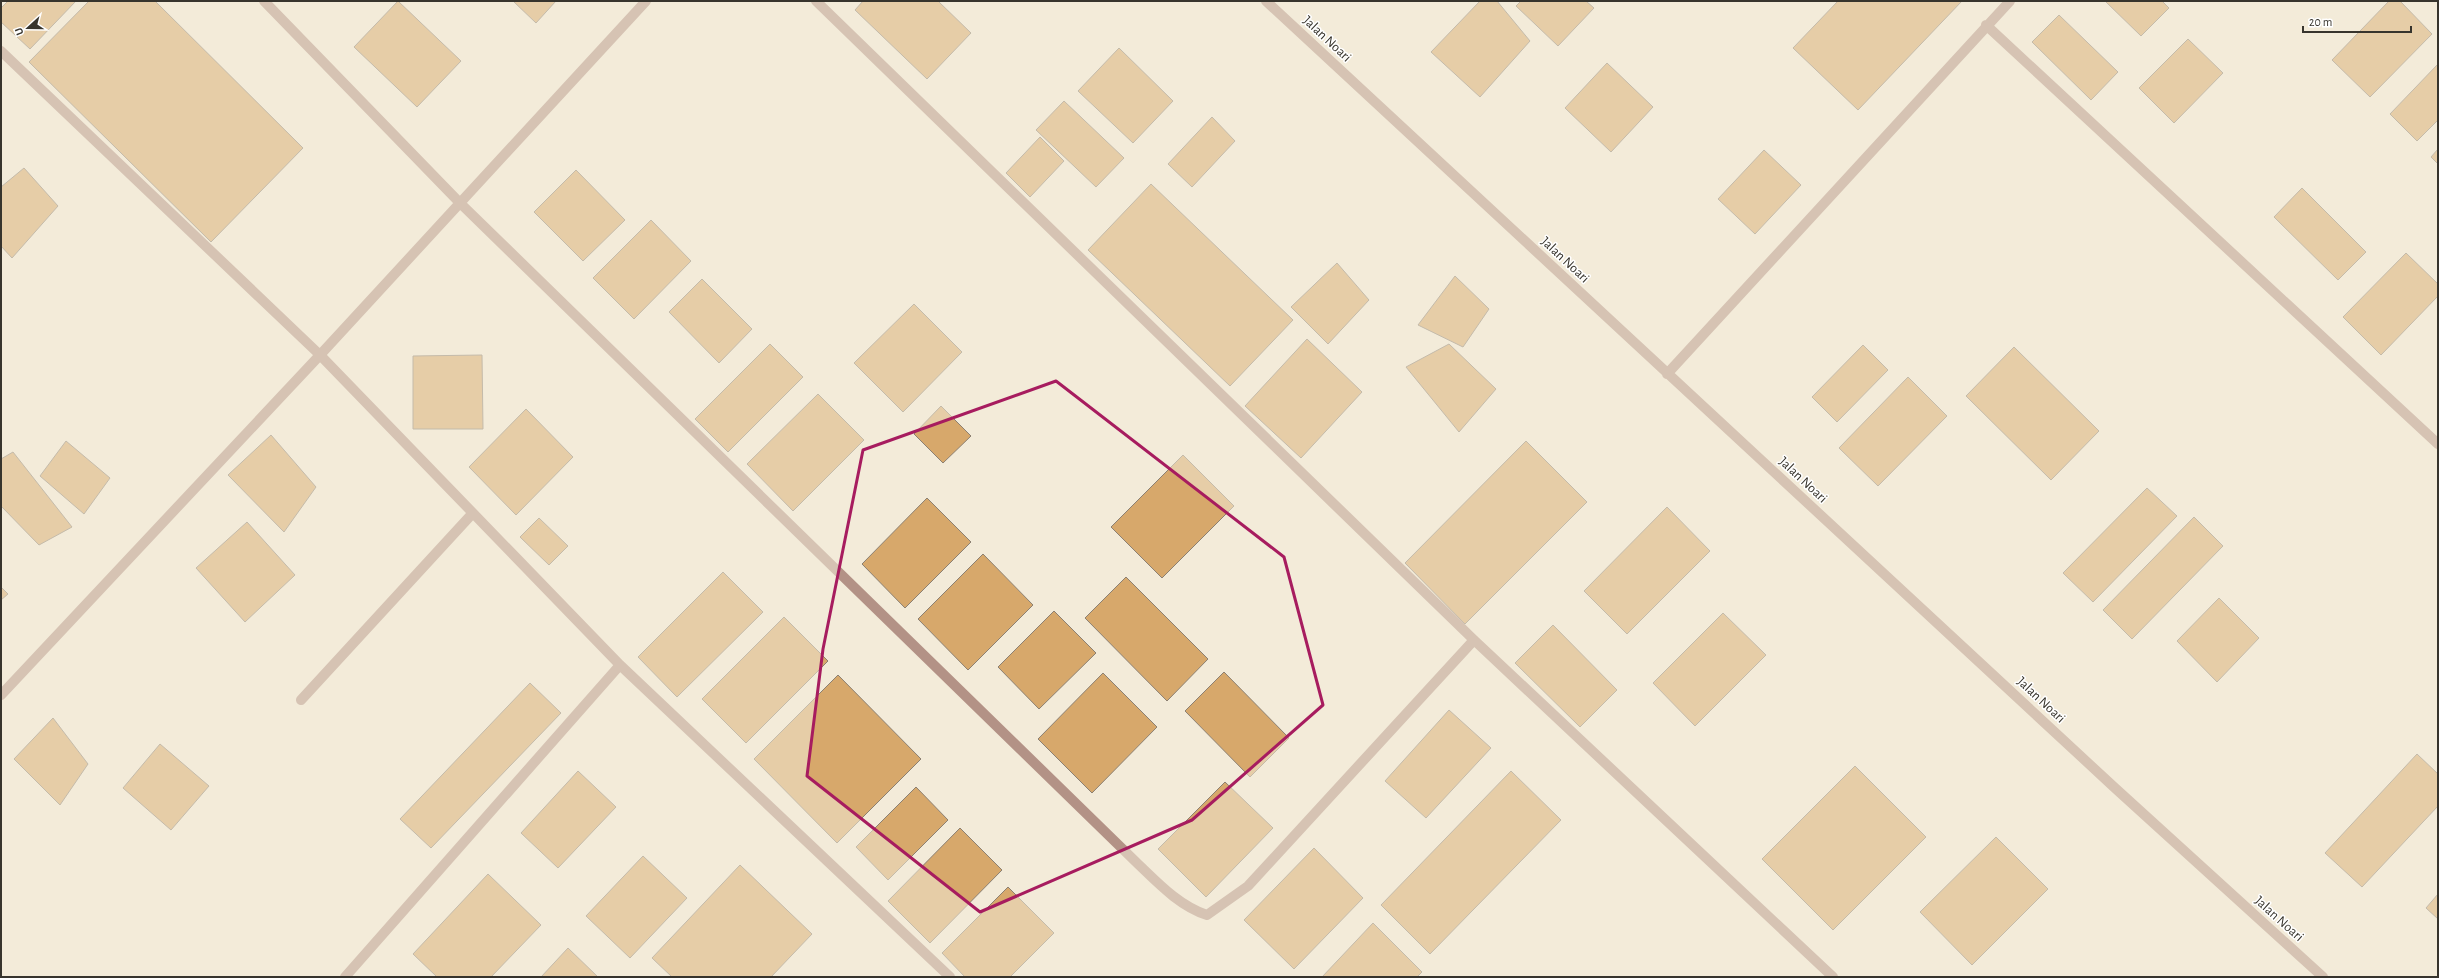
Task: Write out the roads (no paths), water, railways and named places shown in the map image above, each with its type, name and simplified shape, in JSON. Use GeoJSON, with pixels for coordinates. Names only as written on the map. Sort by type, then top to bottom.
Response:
{"type":"FeatureCollection","features":[{"type":"Feature","properties":{"kind":"street"},"geometry":{"type":"LineString","coordinates":[[264,1],[460,203],[1136,862],[1171,895],[1197,912],[1207,915],[1248,886],[1474,640]]}},
{"type":"Feature","properties":{"kind":"street"},"geometry":{"type":"LineString","coordinates":[[1,695],[320,355],[646,1]]}},
{"type":"Feature","properties":{"kind":"street"},"geometry":{"type":"LineString","coordinates":[[816,1],[1474,640],[1833,977]]}},
{"type":"Feature","properties":{"kind":"street","name":"Jalan Noari"},"geometry":{"type":"LineString","coordinates":[[1266,1],[1667,374],[2323,977]]}},
{"type":"Feature","properties":{"kind":"street"},"geometry":{"type":"LineString","coordinates":[[1667,374],[1986,25],[2010,1]]}},
{"type":"Feature","properties":{"kind":"street"},"geometry":{"type":"LineString","coordinates":[[1986,25],[2438,444]]}},
{"type":"Feature","properties":{"kind":"street"},"geometry":{"type":"LineString","coordinates":[[1,51],[320,355],[472,514],[620,665],[950,977]]}},
{"type":"Feature","properties":{"kind":"street"},"geometry":{"type":"LineString","coordinates":[[301,700],[472,514]]}},
{"type":"Feature","properties":{"kind":"street"},"geometry":{"type":"LineString","coordinates":[[345,977],[620,665]]}}]}
